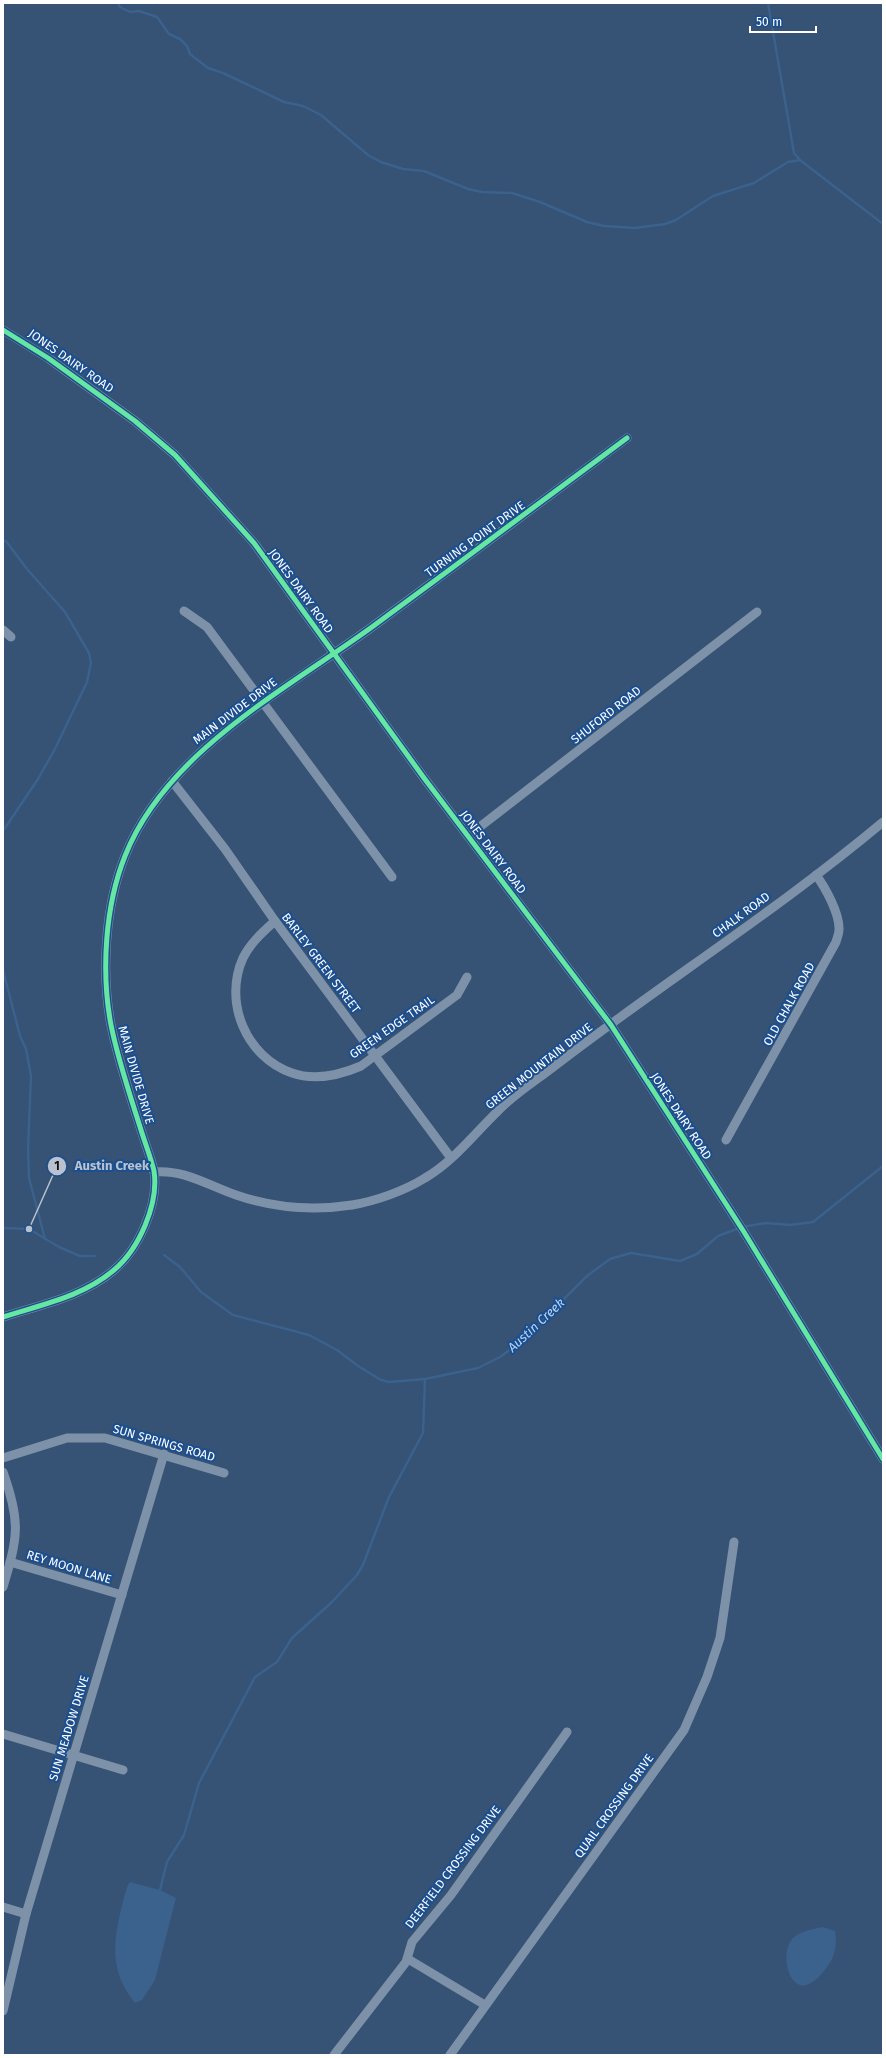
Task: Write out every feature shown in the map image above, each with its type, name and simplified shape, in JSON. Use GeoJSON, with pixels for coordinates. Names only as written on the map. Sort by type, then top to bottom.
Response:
{"type":"FeatureCollection","features":[{"type":"Feature","properties":{"kind":"street","name":"JONES DAIRY ROAD"},"geometry":{"type":"LineString","coordinates":[[3,330],[48,358],[135,421],[175,456],[254,543],[468,836],[611,1025],[738,1222],[883,1459]]}},
{"type":"Feature","properties":{"kind":"street","name":"TURNING POINT DRIVE"},"geometry":{"type":"LineString","coordinates":[[334,654],[627,438]]}},
{"type":"Feature","properties":{"kind":"street"},"geometry":{"type":"LineString","coordinates":[[184,610],[207,627],[392,877]]}},
{"type":"Feature","properties":{"kind":"street","name":"SHUFORD ROAD"},"geometry":{"type":"LineString","coordinates":[[468,836],[758,612]]}},
{"type":"Feature","properties":{"kind":"street"},"geometry":{"type":"LineString","coordinates":[[3,630],[11,637]]}},
{"type":"Feature","properties":{"kind":"street","name":"MAIN DIVIDE DRIVE"},"geometry":{"type":"LineString","coordinates":[[3,1317],[68,1297],[88,1288],[116,1268],[131,1251],[144,1229],[150,1213],[154,1172],[116,1046],[110,1021],[107,943],[110,907],[125,856],[145,817],[172,781],[213,740],[334,654]]}},
{"type":"Feature","properties":{"kind":"street","name":"BARLEY GREEN STREET"},"geometry":{"type":"LineString","coordinates":[[172,781],[225,849],[275,921],[451,1158]]}},
{"type":"Feature","properties":{"kind":"street","name":"CHALK ROAD"},"geometry":{"type":"LineString","coordinates":[[611,1025],[816,875],[883,822]]}},
{"type":"Feature","properties":{"kind":"street","name":"OLD CHALK ROAD"},"geometry":{"type":"LineString","coordinates":[[726,1140],[836,942],[839,929],[836,913],[822,883],[816,875]]}},
{"type":"Feature","properties":{"kind":"street","name":"GREEN EDGE TRAIL"},"geometry":{"type":"LineString","coordinates":[[275,921],[254,943],[244,957],[237,975],[235,992],[236,1007],[250,1042],[264,1056],[281,1068],[293,1074],[311,1077],[329,1077],[361,1066],[457,995],[467,977]]}},
{"type":"Feature","properties":{"kind":"street","name":"GREEN MOUNTAIN DRIVE"},"geometry":{"type":"LineString","coordinates":[[154,1172],[166,1171],[187,1175],[236,1195],[266,1204],[315,1209],[354,1205],[396,1192],[425,1178],[451,1158],[473,1139],[499,1109],[611,1025]]}},
{"type":"Feature","properties":{"kind":"street","name":"SUN SPRINGS ROAD"},"geometry":{"type":"LineString","coordinates":[[3,1458],[67,1438],[84,1436],[105,1438],[164,1454],[224,1473]]}},
{"type":"Feature","properties":{"kind":"street","name":"SUN MEADOW DRIVE"},"geometry":{"type":"LineString","coordinates":[[3,2011],[26,1914],[164,1454]]}},
{"type":"Feature","properties":{"kind":"street"},"geometry":{"type":"LineString","coordinates":[[3,1472],[12,1497],[16,1514],[17,1531],[3,1587]]}},
{"type":"Feature","properties":{"kind":"street","name":"QUAIL CROSSING DRIVE"},"geometry":{"type":"LineString","coordinates":[[450,2055],[684,1730],[707,1677],[720,1638],[734,1542]]}},
{"type":"Feature","properties":{"kind":"street","name":"REY MOON LANE"},"geometry":{"type":"LineString","coordinates":[[10,1562],[122,1595]]}},
{"type":"Feature","properties":{"kind":"street","name":"DEERFIELD CROSSING DRIVE"},"geometry":{"type":"LineString","coordinates":[[334,2055],[408,1959],[412,1942],[451,1894],[567,1732]]}},
{"type":"Feature","properties":{"kind":"street"},"geometry":{"type":"LineString","coordinates":[[3,1734],[123,1770]]}},
{"type":"Feature","properties":{"kind":"street"},"geometry":{"type":"LineString","coordinates":[[3,1907],[26,1914]]}},
{"type":"Feature","properties":{"kind":"street"},"geometry":{"type":"LineString","coordinates":[[408,1959],[485,2006]]}},
{"type":"Feature","properties":{"kind":"water"},"geometry":{"type":"Polygon","coordinates":[[[130,1882],[160,1890],[176,1898],[155,1980],[142,2000],[135,2003],[121,1979],[115,1956],[115,1944],[119,1919],[125,1893],[130,1882]]]}},
{"type":"Feature","properties":{"kind":"water"},"geometry":{"type":"Polygon","coordinates":[[[823,1927],[835,1931],[836,1942],[833,1957],[824,1971],[813,1982],[804,1985],[796,1983],[791,1977],[787,1968],[786,1957],[788,1947],[795,1936],[823,1927]]]}},
{"type":"Feature","properties":{"kind":"waterway"},"geometry":{"type":"LineString","coordinates":[[118,3],[120,7],[130,12],[139,11],[157,17],[169,34],[180,39],[187,46],[190,54],[208,68],[223,73],[284,102],[303,106],[321,115],[368,155],[381,162],[403,169],[424,171],[468,189],[482,192],[512,193],[540,202],[587,222],[604,226],[635,228],[665,224],[676,220],[713,196],[754,183],[788,162],[800,160]]}},
{"type":"Feature","properties":{"kind":"waterway"},"geometry":{"type":"LineString","coordinates":[[768,3],[794,153],[800,160],[883,224]]}},
{"type":"Feature","properties":{"kind":"waterway"},"geometry":{"type":"LineString","coordinates":[[3,541],[6,541],[27,569],[65,612],[89,653],[91,663],[87,682],[55,749],[38,779],[3,831]]}},
{"type":"Feature","properties":{"kind":"waterway"},"geometry":{"type":"LineString","coordinates":[[3,970],[20,1036],[26,1049],[31,1076],[28,1149],[29,1178],[45,1239]]}},
{"type":"Feature","properties":{"kind":"waterway","name":"Austin Creek"},"geometry":{"type":"LineString","coordinates":[[164,1255],[180,1267],[201,1292],[233,1315],[309,1335],[337,1350],[358,1366],[381,1380],[389,1382],[425,1379],[478,1368],[500,1357],[523,1340],[587,1276],[610,1259],[631,1253],[680,1261],[697,1254],[718,1236],[742,1227],[766,1223],[790,1225],[813,1222],[883,1166]]}},
{"type":"Feature","properties":{"kind":"waterway","name":"Austin Creek"},"geometry":{"type":"LineString","coordinates":[[3,1228],[29,1229],[59,1247],[80,1256],[95,1256]]}},
{"type":"Feature","properties":{"kind":"waterway"},"geometry":{"type":"LineString","coordinates":[[160,1890],[167,1862],[184,1835],[199,1783],[255,1677],[277,1662],[292,1638],[332,1602],[357,1575],[363,1565],[389,1497],[423,1433],[425,1379]]}},
{"type":"Feature","properties":{"kind":"cycle path"},"geometry":{"type":"LineString","coordinates":[[3,330],[48,358],[135,421],[175,455],[254,543],[424,778],[611,1025],[744,1232],[883,1459]]}},
{"type":"Feature","properties":{"kind":"cycle path"},"geometry":{"type":"LineString","coordinates":[[3,1317],[62,1299],[89,1287],[102,1279],[114,1270],[132,1250],[139,1238],[150,1211],[155,1184],[154,1171],[124,1078],[111,1025],[106,983],[107,939],[113,896],[118,875],[125,856],[144,819],[169,785],[198,754],[231,726],[372,627],[627,438]]}},
{"type":"Feature","properties":{"kind":"place","name":"Austin Creek"},"geometry":{"type":"Point","coordinates":[29,1229]}}]}
